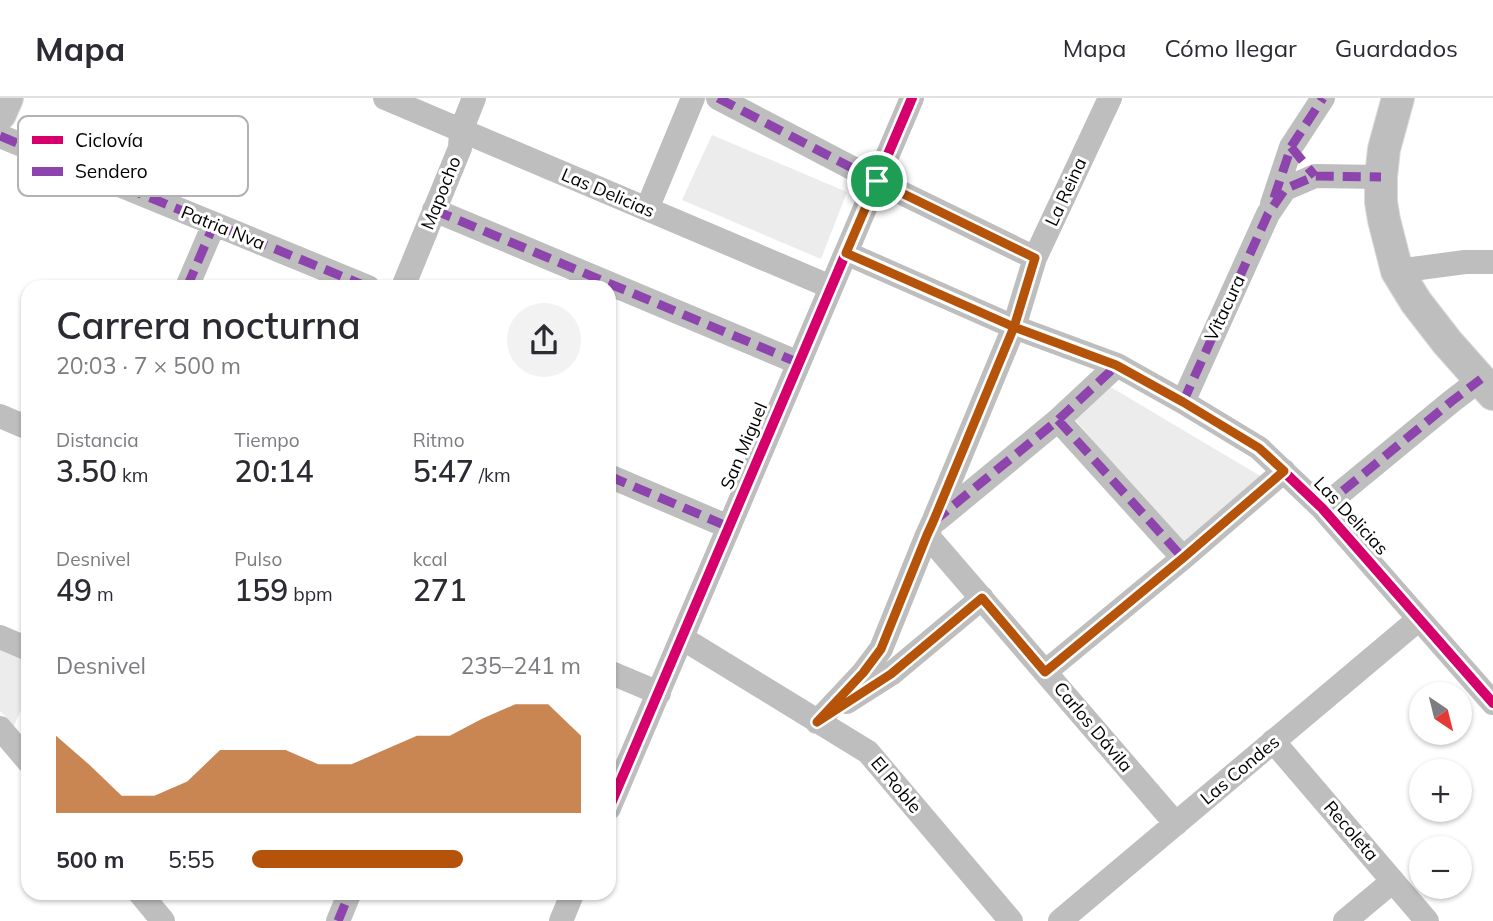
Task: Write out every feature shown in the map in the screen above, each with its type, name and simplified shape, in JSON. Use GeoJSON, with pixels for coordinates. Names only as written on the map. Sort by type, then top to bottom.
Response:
{"type":"FeatureCollection","features":[{"type":"Feature","properties":{"kind":"main road"},"geometry":{"type":"LineString","coordinates":[[0,114],[7,98]]}},
{"type":"Feature","properties":{"kind":"main road"},"geometry":{"type":"LineString","coordinates":[[1398,98],[1384,149],[1381,177],[1384,220],[1397,271],[1416,303],[1447,342],[1489,386]]}},
{"type":"Feature","properties":{"kind":"street","name":"Las Delicias"},"geometry":{"type":"LineString","coordinates":[[385,98],[831,287]]}},
{"type":"Feature","properties":{"kind":"street","name":"Mapocho"},"geometry":{"type":"LineString","coordinates":[[406,280],[460,148],[461,131],[474,98]]}},
{"type":"Feature","properties":{"kind":"street"},"geometry":{"type":"LineString","coordinates":[[647,209],[693,98]]}},
{"type":"Feature","properties":{"kind":"street"},"geometry":{"type":"LineString","coordinates":[[718,98],[877,181],[1035,258]]}},
{"type":"Feature","properties":{"kind":"street","name":"San Miguel"},"geometry":{"type":"LineString","coordinates":[[616,792],[912,98]]}},
{"type":"Feature","properties":{"kind":"street","name":"La Reina"},"geometry":{"type":"LineString","coordinates":[[817,722],[863,673],[881,649],[1014,327],[1035,258],[1110,98]]}},
{"type":"Feature","properties":{"kind":"street","name":"Vitacura"},"geometry":{"type":"LineString","coordinates":[[1183,402],[1268,214],[1291,147],[1323,98]]}},
{"type":"Feature","properties":{"kind":"street","name":"Patria Nva"},"geometry":{"type":"LineString","coordinates":[[0,136],[18,143]]}},
{"type":"Feature","properties":{"kind":"street"},"geometry":{"type":"LineString","coordinates":[[1291,147],[1315,176]]}},
{"type":"Feature","properties":{"kind":"street","name":"Vitacura"},"geometry":{"type":"LineString","coordinates":[[1268,214],[1285,189],[1315,176],[1381,177]]}},
{"type":"Feature","properties":{"kind":"street","name":"Patria Nva"},"geometry":{"type":"LineString","coordinates":[[146,196],[351,280]]}},
{"type":"Feature","properties":{"kind":"street"},"geometry":{"type":"LineString","coordinates":[[434,210],[601,280]]}},
{"type":"Feature","properties":{"kind":"street"},"geometry":{"type":"LineString","coordinates":[[190,280],[214,224]]}},
{"type":"Feature","properties":{"kind":"street","name":"Las Delicias"},"geometry":{"type":"LineString","coordinates":[[846,253],[1014,327],[1116,365],[1259,448],[1322,508],[1493,703]]}},
{"type":"Feature","properties":{"kind":"street"},"geometry":{"type":"LineString","coordinates":[[1397,271],[1465,262],[1493,262]]}},
{"type":"Feature","properties":{"kind":"street"},"geometry":{"type":"LineString","coordinates":[[616,286],[799,363]]}},
{"type":"Feature","properties":{"kind":"street","name":"La Reina"},"geometry":{"type":"LineString","coordinates":[[930,528],[1058,420],[1116,365]]}},
{"type":"Feature","properties":{"kind":"street"},"geometry":{"type":"LineString","coordinates":[[1322,508],[1452,401],[1489,386]]}},
{"type":"Feature","properties":{"kind":"street"},"geometry":{"type":"LineString","coordinates":[[0,416],[21,425]]}},
{"type":"Feature","properties":{"kind":"street"},"geometry":{"type":"LineString","coordinates":[[1058,420],[1183,558]]}},
{"type":"Feature","properties":{"kind":"street"},"geometry":{"type":"LineString","coordinates":[[1045,672],[1284,471]]}},
{"type":"Feature","properties":{"kind":"street"},"geometry":{"type":"LineString","coordinates":[[616,479],[729,527]]}},
{"type":"Feature","properties":{"kind":"street","name":"Carlos Dávila"},"geometry":{"type":"LineString","coordinates":[[930,528],[982,598],[1175,824]]}},
{"type":"Feature","properties":{"kind":"street"},"geometry":{"type":"LineString","coordinates":[[817,722],[891,674],[982,598]]}},
{"type":"Feature","properties":{"kind":"street","name":"Las Condes"},"geometry":{"type":"LineString","coordinates":[[1060,921],[1419,619]]}},
{"type":"Feature","properties":{"kind":"street"},"geometry":{"type":"LineString","coordinates":[[0,637],[21,646]]}},
{"type":"Feature","properties":{"kind":"street","name":"El Roble"},"geometry":{"type":"LineString","coordinates":[[682,638],[868,751],[1011,921]]}},
{"type":"Feature","properties":{"kind":"street"},"geometry":{"type":"LineString","coordinates":[[616,675],[659,692]]}},
{"type":"Feature","properties":{"kind":"street"},"geometry":{"type":"LineString","coordinates":[[0,728],[21,753]]}},
{"type":"Feature","properties":{"kind":"street","name":"Recoleta"},"geometry":{"type":"LineString","coordinates":[[1273,741],[1427,921]]}},
{"type":"Feature","properties":{"kind":"street"},"geometry":{"type":"LineString","coordinates":[[1345,921],[1393,881]]}},
{"type":"Feature","properties":{"kind":"street"},"geometry":{"type":"LineString","coordinates":[[338,921],[347,900]]}},
{"type":"Feature","properties":{"kind":"street"},"geometry":{"type":"LineString","coordinates":[[561,921],[570,900]]}},
{"type":"Feature","properties":{"kind":"shaded area"},"geometry":{"type":"Polygon","coordinates":[[[712,135],[847,192],[821,259],[682,200],[712,135]]]}},
{"type":"Feature","properties":{"kind":"shaded area"},"geometry":{"type":"Polygon","coordinates":[[[1109,386],[1262,477],[1181,547],[1074,418],[1109,386]]]}},
{"type":"Feature","properties":{"kind":"shaded area"},"geometry":{"type":"Polygon","coordinates":[[[0,643],[21,653],[21,710],[14,726],[0,711],[0,643]]]}},
{"type":"Feature","properties":{"kind":"marked path"},"geometry":{"type":"LineString","coordinates":[[718,98],[877,181],[1035,258]]}},
{"type":"Feature","properties":{"kind":"marked path"},"geometry":{"type":"LineString","coordinates":[[1274,198],[1291,147],[1323,98]]}},
{"type":"Feature","properties":{"kind":"marked path"},"geometry":{"type":"LineString","coordinates":[[0,136],[18,143]]}},
{"type":"Feature","properties":{"kind":"marked path"},"geometry":{"type":"LineString","coordinates":[[1291,147],[1315,176]]}},
{"type":"Feature","properties":{"kind":"marked path"},"geometry":{"type":"LineString","coordinates":[[1183,402],[1268,214],[1285,189],[1315,176],[1381,177]]}},
{"type":"Feature","properties":{"kind":"marked path"},"geometry":{"type":"LineString","coordinates":[[146,196],[351,280]]}},
{"type":"Feature","properties":{"kind":"marked path"},"geometry":{"type":"LineString","coordinates":[[434,210],[601,280]]}},
{"type":"Feature","properties":{"kind":"marked path"},"geometry":{"type":"LineString","coordinates":[[190,280],[214,224]]}},
{"type":"Feature","properties":{"kind":"marked path"},"geometry":{"type":"LineString","coordinates":[[616,286],[799,363]]}},
{"type":"Feature","properties":{"kind":"marked path"},"geometry":{"type":"LineString","coordinates":[[933,522],[1058,420],[1117,365]]}},
{"type":"Feature","properties":{"kind":"marked path"},"geometry":{"type":"LineString","coordinates":[[1322,508],[1481,379]]}},
{"type":"Feature","properties":{"kind":"marked path"},"geometry":{"type":"LineString","coordinates":[[1058,420],[1183,558]]}},
{"type":"Feature","properties":{"kind":"marked path"},"geometry":{"type":"LineString","coordinates":[[1045,672],[1284,471]]}},
{"type":"Feature","properties":{"kind":"marked path"},"geometry":{"type":"LineString","coordinates":[[616,479],[729,527]]}},
{"type":"Feature","properties":{"kind":"marked path"},"geometry":{"type":"LineString","coordinates":[[338,921],[347,900]]}},
{"type":"Feature","properties":{"kind":"cycle path"},"geometry":{"type":"LineString","coordinates":[[616,792],[912,98]]}},
{"type":"Feature","properties":{"kind":"cycle path"},"geometry":{"type":"LineString","coordinates":[[846,253],[1014,327],[1117,365],[1259,448],[1322,508],[1493,703]]}},
{"type":"Feature","properties":{"kind":"route"},"geometry":{"type":"LineString","coordinates":[[877,181],[846,253],[1014,327],[1116,365],[1259,448],[1284,471],[1045,672],[982,598],[891,674],[817,722],[863,673],[881,649],[1014,327],[1035,258],[877,181]]}}]}
